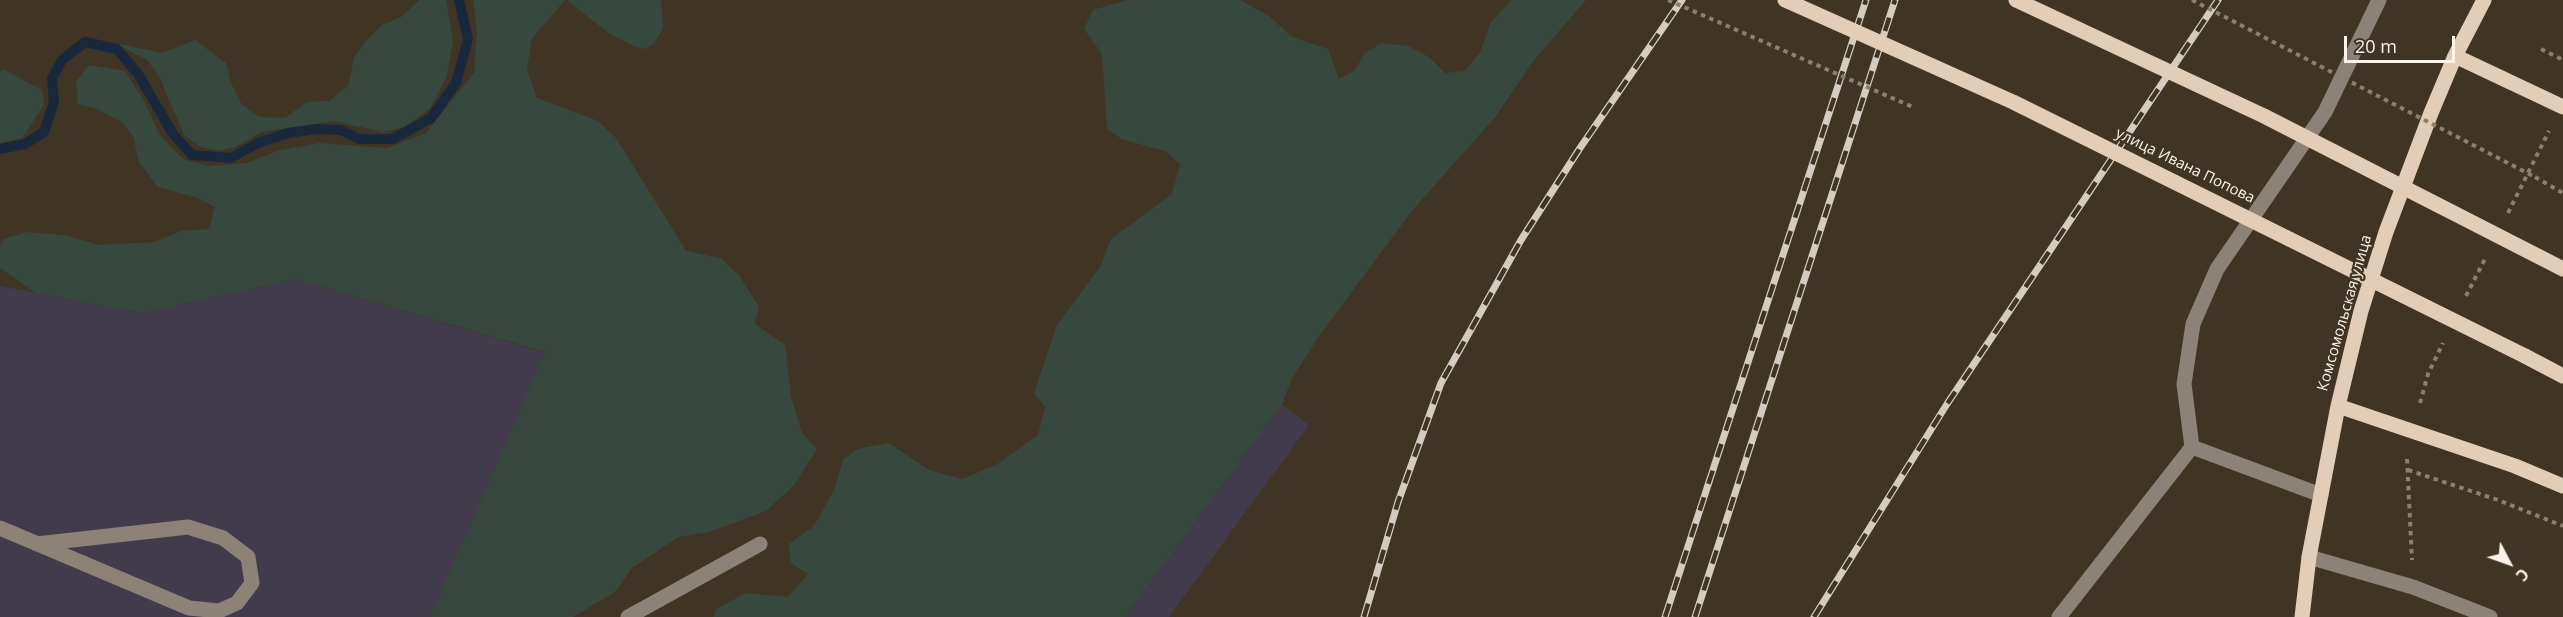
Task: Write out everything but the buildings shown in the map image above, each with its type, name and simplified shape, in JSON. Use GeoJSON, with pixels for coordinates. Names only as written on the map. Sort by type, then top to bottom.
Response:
{"type":"FeatureCollection","features":[{"type":"Feature","properties":{"kind":"main road","name":"улица Ивана Попова"},"geometry":{"type":"LineString","coordinates":[[1785,0],[2034,112],[2563,376]]}},
{"type":"Feature","properties":{"kind":"main road"},"geometry":{"type":"LineString","coordinates":[[2016,0],[2264,116],[2493,231],[2563,269]]}},
{"type":"Feature","properties":{"kind":"main road","name":"Комсомольская улица"},"geometry":{"type":"LineString","coordinates":[[2302,617],[2309,557],[2337,406],[2361,311],[2386,232],[2455,56],[2484,0]]}},
{"type":"Feature","properties":{"kind":"main road"},"geometry":{"type":"LineString","coordinates":[[2455,56],[2563,107]]}},
{"type":"Feature","properties":{"kind":"main road"},"geometry":{"type":"LineString","coordinates":[[2337,406],[2515,466],[2563,486]]}},
{"type":"Feature","properties":{"kind":"lane"},"geometry":{"type":"LineString","coordinates":[[2059,617],[2192,447],[2184,384],[2193,324],[2217,269],[2325,112],[2379,0]]}},
{"type":"Feature","properties":{"kind":"lane"},"geometry":{"type":"LineString","coordinates":[[2192,447],[2320,495]]}},
{"type":"Feature","properties":{"kind":"lane"},"geometry":{"type":"LineString","coordinates":[[0,528],[37,544],[189,608],[219,611],[237,603],[252,583],[248,556],[223,538],[188,527],[37,544]]}},
{"type":"Feature","properties":{"kind":"lane"},"geometry":{"type":"LineString","coordinates":[[628,617],[760,544]]}},
{"type":"Feature","properties":{"kind":"lane"},"geometry":{"type":"LineString","coordinates":[[2309,557],[2413,587],[2490,617]]}},
{"type":"Feature","properties":{"kind":"path"},"geometry":{"type":"LineString","coordinates":[[1668,0],[1915,108]]}},
{"type":"Feature","properties":{"kind":"path"},"geometry":{"type":"LineString","coordinates":[[2193,0],[2563,193]]}},
{"type":"Feature","properties":{"kind":"path"},"geometry":{"type":"LineString","coordinates":[[2541,49],[2563,60]]}},
{"type":"Feature","properties":{"kind":"path"},"geometry":{"type":"LineString","coordinates":[[2507,215],[2549,130]]}},
{"type":"Feature","properties":{"kind":"path"},"geometry":{"type":"LineString","coordinates":[[2464,300],[2491,247]]}},
{"type":"Feature","properties":{"kind":"path"},"geometry":{"type":"LineString","coordinates":[[2420,402],[2428,374],[2443,342]]}},
{"type":"Feature","properties":{"kind":"path"},"geometry":{"type":"LineString","coordinates":[[2407,459],[2413,587]]}},
{"type":"Feature","properties":{"kind":"path"},"geometry":{"type":"LineString","coordinates":[[2408,470],[2498,500],[2563,526]]}},
{"type":"Feature","properties":{"kind":"shaded area"},"geometry":{"type":"Polygon","coordinates":[[[296,279],[546,353],[430,617],[0,617],[0,286],[142,313],[296,279]]]}},
{"type":"Feature","properties":{"kind":"shaded area"},"geometry":{"type":"Polygon","coordinates":[[[1282,405],[1309,425],[1169,617],[1125,617],[1282,405]]]}},
{"type":"Feature","properties":{"kind":"green space"},"geometry":{"type":"Polygon","coordinates":[[[420,0],[446,0],[453,42],[446,78],[430,108],[405,127],[383,132],[334,121],[262,132],[235,147],[218,151],[201,147],[184,135],[159,76],[147,60],[114,43],[163,53],[195,40],[226,63],[231,83],[242,105],[260,117],[285,118],[307,102],[329,101],[348,86],[354,58],[364,43],[382,25],[401,17],[420,0]]]}},
{"type":"Feature","properties":{"kind":"green space"},"geometry":{"type":"Polygon","coordinates":[[[473,0],[565,0],[532,38],[527,70],[537,98],[598,121],[616,138],[686,251],[720,258],[739,275],[759,307],[755,324],[785,345],[791,397],[802,433],[817,449],[794,485],[766,511],[709,532],[678,537],[632,568],[615,592],[573,617],[430,617],[545,352],[296,279],[142,313],[36,293],[0,268],[0,247],[4,239],[27,232],[63,235],[100,245],[155,242],[181,231],[209,229],[215,207],[198,198],[158,187],[139,162],[133,136],[122,122],[95,108],[78,104],[76,82],[89,65],[125,71],[143,99],[159,134],[183,159],[208,166],[247,163],[277,151],[319,143],[387,148],[426,133],[474,73],[477,34],[473,0]]]}},
{"type":"Feature","properties":{"kind":"green space"},"geometry":{"type":"Polygon","coordinates":[[[567,0],[661,0],[663,28],[654,44],[645,49],[633,46],[607,32],[567,0]]]}},
{"type":"Feature","properties":{"kind":"green space"},"geometry":{"type":"Polygon","coordinates":[[[1127,0],[1240,0],[1269,16],[1292,37],[1328,49],[1339,79],[1354,71],[1365,53],[1382,43],[1408,46],[1429,57],[1445,73],[1464,71],[1480,53],[1490,24],[1511,0],[1586,0],[1534,60],[1496,116],[1411,212],[1319,336],[1291,380],[1282,405],[1125,617],[713,617],[716,609],[746,593],[788,597],[808,574],[791,563],[789,544],[814,526],[834,490],[843,460],[857,449],[889,443],[929,470],[962,479],[996,465],[1038,435],[1045,407],[1034,393],[1057,325],[1100,267],[1111,239],[1172,194],[1180,165],[1167,152],[1122,139],[1107,129],[1102,54],[1084,29],[1093,10],[1127,0]]]}},
{"type":"Feature","properties":{"kind":"green space"},"geometry":{"type":"Polygon","coordinates":[[[5,70],[42,90],[44,105],[22,138],[0,143],[0,72],[5,70]]]}},
{"type":"Feature","properties":{"kind":"waterway"},"geometry":{"type":"LineString","coordinates":[[0,149],[25,144],[44,132],[54,102],[52,79],[62,60],[85,42],[117,49],[138,74],[173,134],[192,155],[231,158],[258,143],[288,133],[316,129],[341,130],[359,139],[393,139],[431,118],[456,83],[468,39],[459,0]]}},
{"type":"Feature","properties":{"kind":"railway"},"geometry":{"type":"LineString","coordinates":[[1364,617],[1398,502],[1441,383],[1521,240],[1580,148],[1682,0]]}},
{"type":"Feature","properties":{"kind":"railway"},"geometry":{"type":"LineString","coordinates":[[1665,617],[1866,0]]}},
{"type":"Feature","properties":{"kind":"railway"},"geometry":{"type":"LineString","coordinates":[[1695,617],[1895,0]]}},
{"type":"Feature","properties":{"kind":"railway"},"geometry":{"type":"LineString","coordinates":[[1814,617],[1947,404],[2218,0]]}}]}
